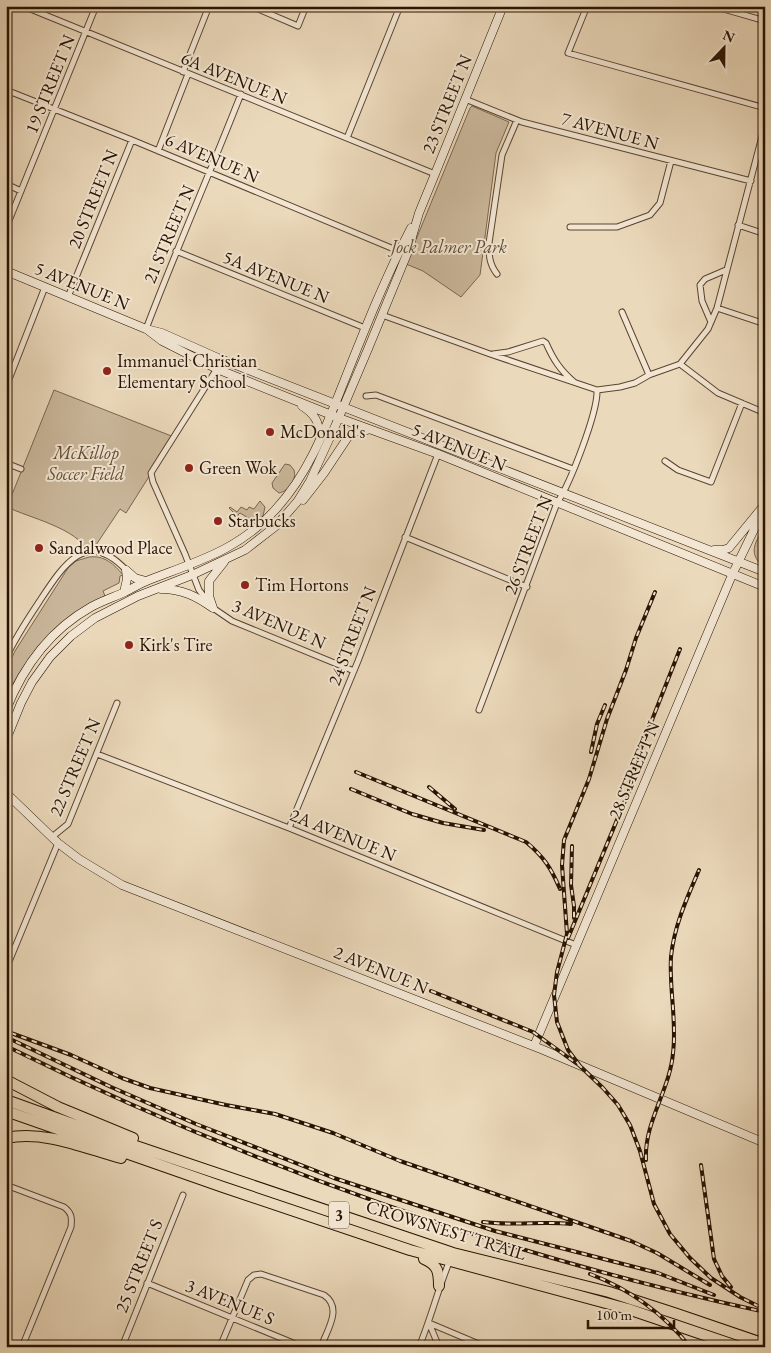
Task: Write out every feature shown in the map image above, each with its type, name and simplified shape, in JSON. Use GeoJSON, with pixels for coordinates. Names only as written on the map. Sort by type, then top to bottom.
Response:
{"type":"FeatureCollection","features":[{"type":"Feature","properties":{"kind":"highway"},"geometry":{"type":"LineString","coordinates":[[6,1080],[66,1110],[227,1176]]}},
{"type":"Feature","properties":{"kind":"highway","name":"CROWSNEST TRAIL"},"geometry":{"type":"LineString","coordinates":[[6,1100],[106,1136],[227,1176],[451,1257],[628,1309],[740,1347]]}},
{"type":"Feature","properties":{"kind":"highway","name":"CROWSNEST TRAIL"},"geometry":{"type":"LineString","coordinates":[[6,1111],[410,1250],[451,1257],[609,1292],[765,1344]]}},
{"type":"Feature","properties":{"kind":"highway"},"geometry":{"type":"LineString","coordinates":[[6,1138],[27,1135],[50,1138],[223,1187]]}},
{"type":"Feature","properties":{"kind":"highway"},"geometry":{"type":"LineString","coordinates":[[410,1250],[436,1266],[439,1274],[439,1286]]}},
{"type":"Feature","properties":{"kind":"highway"},"geometry":{"type":"LineString","coordinates":[[722,1341],[734,1347]]}},
{"type":"Feature","properties":{"kind":"main road","name":"23 STREET N"},"geometry":{"type":"LineString","coordinates":[[290,511],[306,487],[344,407],[382,315],[403,252],[503,6]]}},
{"type":"Feature","properties":{"kind":"main road","name":"23 STREET N"},"geometry":{"type":"LineString","coordinates":[[6,710],[23,674],[37,653],[64,626],[90,608],[146,581],[232,546],[266,519],[299,481],[320,441],[365,328],[403,252]]}},
{"type":"Feature","properties":{"kind":"main road","name":"5 AVENUE N"},"geometry":{"type":"LineString","coordinates":[[6,271],[146,329],[162,332],[335,404],[765,572]]}},
{"type":"Feature","properties":{"kind":"main road","name":"5 AVENUE N"},"geometry":{"type":"LineString","coordinates":[[146,329],[162,341],[217,369],[339,418],[438,454],[765,588]]}},
{"type":"Feature","properties":{"kind":"main road"},"geometry":{"type":"LineString","coordinates":[[292,399],[319,422],[320,441]]}},
{"type":"Feature","properties":{"kind":"main road"},"geometry":{"type":"LineString","coordinates":[[6,740],[32,682],[58,648],[71,636],[95,618],[138,596],[192,575],[256,543],[276,526],[312,489],[348,437],[357,431],[371,430]]}},
{"type":"Feature","properties":{"kind":"main road"},"geometry":{"type":"LineString","coordinates":[[707,549],[723,550],[729,548],[739,538],[765,503]]}},
{"type":"Feature","properties":{"kind":"main road","name":"28 STREET N"},"geometry":{"type":"LineString","coordinates":[[534,1046],[732,575],[765,507]]}},
{"type":"Feature","properties":{"kind":"main road"},"geometry":{"type":"LineString","coordinates":[[214,608],[209,596],[208,581],[226,559]]}},
{"type":"Feature","properties":{"kind":"main road"},"geometry":{"type":"LineString","coordinates":[[126,570],[135,578],[146,581]]}},
{"type":"Feature","properties":{"kind":"main road"},"geometry":{"type":"LineString","coordinates":[[124,592],[127,582],[126,570]]}},
{"type":"Feature","properties":{"kind":"main road"},"geometry":{"type":"LineString","coordinates":[[156,589],[188,592],[214,608]]}},
{"type":"Feature","properties":{"kind":"main road","name":"2 AVENUE N"},"geometry":{"type":"LineString","coordinates":[[6,793],[55,840],[79,859],[122,886],[534,1046],[765,1143]]}},
{"type":"Feature","properties":{"kind":"main road"},"geometry":{"type":"LineString","coordinates":[[6,802],[24,810]]}},
{"type":"Feature","properties":{"kind":"street","name":"6A AVENUE N"},"geometry":{"type":"LineString","coordinates":[[23,6],[435,174]]}},
{"type":"Feature","properties":{"kind":"street","name":"19 STREET N"},"geometry":{"type":"LineString","coordinates":[[6,228],[96,6]]}},
{"type":"Feature","properties":{"kind":"street"},"geometry":{"type":"LineString","coordinates":[[158,151],[209,6]]}},
{"type":"Feature","properties":{"kind":"street"},"geometry":{"type":"LineString","coordinates":[[251,6],[298,26],[306,6]]}},
{"type":"Feature","properties":{"kind":"street"},"geometry":{"type":"LineString","coordinates":[[347,138],[400,6]]}},
{"type":"Feature","properties":{"kind":"street"},"geometry":{"type":"LineString","coordinates":[[587,6],[568,54],[765,108]]}},
{"type":"Feature","properties":{"kind":"street"},"geometry":{"type":"LineString","coordinates":[[713,6],[765,21]]}},
{"type":"Feature","properties":{"kind":"street","name":"6 AVENUE N"},"geometry":{"type":"LineString","coordinates":[[6,90],[403,252]]}},
{"type":"Feature","properties":{"kind":"street","name":"21 STREET N"},"geometry":{"type":"LineString","coordinates":[[146,329],[240,94]]}},
{"type":"Feature","properties":{"kind":"street","name":"7 AVENUE N"},"geometry":{"type":"LineString","coordinates":[[465,99],[517,120],[750,181]]}},
{"type":"Feature","properties":{"kind":"street"},"geometry":{"type":"LineString","coordinates":[[498,274],[490,263],[489,243],[502,154],[517,120]]}},
{"type":"Feature","properties":{"kind":"street"},"geometry":{"type":"LineString","coordinates":[[382,315],[597,390],[627,385],[680,364],[704,335],[717,308],[750,181],[762,146],[765,126]]}},
{"type":"Feature","properties":{"kind":"street","name":"20 STREET N"},"geometry":{"type":"LineString","coordinates":[[68,296],[132,140]]}},
{"type":"Feature","properties":{"kind":"street"},"geometry":{"type":"LineString","coordinates":[[570,227],[617,227],[650,215],[660,203],[671,161]]}},
{"type":"Feature","properties":{"kind":"street"},"geometry":{"type":"LineString","coordinates":[[6,184],[21,191]]}},
{"type":"Feature","properties":{"kind":"street"},"geometry":{"type":"LineString","coordinates":[[738,226],[765,234]]}},
{"type":"Feature","properties":{"kind":"street","name":"5A AVENUE N"},"geometry":{"type":"LineString","coordinates":[[176,251],[365,328]]}},
{"type":"Feature","properties":{"kind":"street"},"geometry":{"type":"LineString","coordinates":[[711,322],[702,300],[700,285],[705,279],[726,270]]}},
{"type":"Feature","properties":{"kind":"street"},"geometry":{"type":"LineString","coordinates":[[6,387],[45,287]]}},
{"type":"Feature","properties":{"kind":"street"},"geometry":{"type":"LineString","coordinates":[[717,308],[765,324]]}},
{"type":"Feature","properties":{"kind":"street"},"geometry":{"type":"LineString","coordinates":[[622,312],[649,375]]}},
{"type":"Feature","properties":{"kind":"street"},"geometry":{"type":"LineString","coordinates":[[490,354],[508,352],[543,341],[546,343],[552,357],[562,372],[577,384]]}},
{"type":"Feature","properties":{"kind":"street"},"geometry":{"type":"LineString","coordinates":[[217,369],[223,359]]}},
{"type":"Feature","properties":{"kind":"street"},"geometry":{"type":"LineString","coordinates":[[680,364],[718,393],[765,412]]}},
{"type":"Feature","properties":{"kind":"street","name":"3 AVENUE N"},"geometry":{"type":"LineString","coordinates":[[217,369],[151,473],[153,482],[192,575],[204,597],[214,608],[232,621],[354,671]]}},
{"type":"Feature","properties":{"kind":"street","name":"26 STREET N"},"geometry":{"type":"LineString","coordinates":[[479,710],[527,587],[557,503],[564,493],[573,469],[596,403],[597,390]]}},
{"type":"Feature","properties":{"kind":"street","name":"5 AVENUE N"},"geometry":{"type":"LineString","coordinates":[[366,396],[376,395],[573,469]]}},
{"type":"Feature","properties":{"kind":"street"},"geometry":{"type":"LineString","coordinates":[[665,461],[678,470],[711,482],[742,403]]}},
{"type":"Feature","properties":{"kind":"street","name":"24 STREET N"},"geometry":{"type":"LineString","coordinates":[[289,828],[354,671],[438,454]]}},
{"type":"Feature","properties":{"kind":"street"},"geometry":{"type":"LineString","coordinates":[[6,463],[21,469]]}},
{"type":"Feature","properties":{"kind":"street"},"geometry":{"type":"LineString","coordinates":[[405,537],[527,587]]}},
{"type":"Feature","properties":{"kind":"street"},"geometry":{"type":"LineString","coordinates":[[6,658],[33,612],[69,560],[82,553],[98,552],[113,557],[126,570]]}},
{"type":"Feature","properties":{"kind":"street","name":"22 STREET N"},"geometry":{"type":"LineString","coordinates":[[6,969],[55,840],[68,824],[117,703]]}},
{"type":"Feature","properties":{"kind":"street","name":"2A AVENUE N"},"geometry":{"type":"LineString","coordinates":[[97,754],[289,828],[576,944]]}},
{"type":"Feature","properties":{"kind":"street"},"geometry":{"type":"LineString","coordinates":[[6,1186],[64,1207],[71,1214],[72,1220],[71,1227],[22,1347]]}},
{"type":"Feature","properties":{"kind":"street","name":"25 STREET S"},"geometry":{"type":"LineString","coordinates":[[122,1347],[183,1195]]}},
{"type":"Feature","properties":{"kind":"street"},"geometry":{"type":"LineString","coordinates":[[419,1347],[429,1323],[439,1286],[451,1257]]}},
{"type":"Feature","properties":{"kind":"street"},"geometry":{"type":"LineString","coordinates":[[220,1347],[246,1283],[254,1275],[263,1274],[324,1295],[332,1303],[333,1316],[320,1347]]}},
{"type":"Feature","properties":{"kind":"street","name":"3 AVENUE S"},"geometry":{"type":"LineString","coordinates":[[147,1283],[303,1347]]}},
{"type":"Feature","properties":{"kind":"street"},"geometry":{"type":"LineString","coordinates":[[429,1323],[439,1347]]}},
{"type":"Feature","properties":{"kind":"street"},"geometry":{"type":"LineString","coordinates":[[429,1323],[486,1347]]}},
{"type":"Feature","properties":{"kind":"green space","name":"Jock Palmer Park"},"geometry":{"type":"Polygon","coordinates":[[[472,106],[509,122],[496,153],[480,275],[461,297],[423,271],[406,264],[472,106]]]}},
{"type":"Feature","properties":{"kind":"green space","name":"McKillop Soccer Field"},"geometry":{"type":"Polygon","coordinates":[[[54,390],[174,437],[126,513],[120,509],[92,551],[87,552],[82,544],[64,530],[7,507],[54,390]]]}},
{"type":"Feature","properties":{"kind":"green space"},"geometry":{"type":"Polygon","coordinates":[[[285,464],[290,465],[295,473],[289,487],[279,493],[273,488],[272,483],[285,464]]]}},
{"type":"Feature","properties":{"kind":"green space"},"geometry":{"type":"Polygon","coordinates":[[[260,501],[265,507],[263,516],[251,527],[250,519],[240,513],[238,515],[240,519],[239,524],[237,523],[236,515],[230,507],[237,512],[241,507],[247,510],[249,507],[254,509],[260,501]]]}},
{"type":"Feature","properties":{"kind":"green space"},"geometry":{"type":"Polygon","coordinates":[[[765,525],[765,568],[759,563],[754,547],[765,525]]]}},
{"type":"Feature","properties":{"kind":"green space"},"geometry":{"type":"Polygon","coordinates":[[[89,557],[99,557],[116,567],[123,575],[120,576],[119,583],[103,591],[105,596],[74,614],[47,638],[24,665],[6,697],[6,670],[15,651],[68,568],[76,561],[89,557]]]}},
{"type":"Feature","properties":{"kind":"railway"},"geometry":{"type":"LineString","coordinates":[[580,1066],[568,1050],[557,1022],[554,995],[557,972],[567,934],[562,865],[564,840],[589,779],[607,719],[636,638],[655,592]]}},
{"type":"Feature","properties":{"kind":"railway"},"geometry":{"type":"LineString","coordinates":[[568,938],[629,791],[637,758],[680,649]]}},
{"type":"Feature","properties":{"kind":"railway"},"geometry":{"type":"LineString","coordinates":[[591,752],[597,724],[605,705]]}},
{"type":"Feature","properties":{"kind":"railway"},"geometry":{"type":"LineString","coordinates":[[356,772],[526,842],[546,863],[560,889]]}},
{"type":"Feature","properties":{"kind":"railway"},"geometry":{"type":"LineString","coordinates":[[429,787],[455,809]]}},
{"type":"Feature","properties":{"kind":"railway"},"geometry":{"type":"LineString","coordinates":[[351,789],[412,814],[443,823],[484,830]]}},
{"type":"Feature","properties":{"kind":"railway"},"geometry":{"type":"LineString","coordinates":[[572,846],[571,885],[574,918]]}},
{"type":"Feature","properties":{"kind":"railway"},"geometry":{"type":"LineString","coordinates":[[646,1160],[649,1132],[671,1067],[673,1053],[671,957],[675,934],[699,870]]}},
{"type":"Feature","properties":{"kind":"railway"},"geometry":{"type":"LineString","coordinates":[[431,991],[533,1032],[580,1066],[603,1088],[618,1105],[630,1125],[640,1151],[654,1204],[670,1234],[690,1258],[711,1278],[758,1306]]}},
{"type":"Feature","properties":{"kind":"railway"},"geometry":{"type":"LineString","coordinates":[[11,1033],[71,1055],[122,1078],[150,1088],[275,1114],[333,1133],[400,1161],[631,1241],[657,1253],[710,1285]]}},
{"type":"Feature","properties":{"kind":"railway"},"geometry":{"type":"LineString","coordinates":[[6,1037],[111,1087],[196,1124],[334,1178],[495,1231],[658,1273],[714,1295]]}},
{"type":"Feature","properties":{"kind":"railway"},"geometry":{"type":"LineString","coordinates":[[6,1046],[97,1089],[189,1129],[377,1202],[569,1263],[765,1312]]}},
{"type":"Feature","properties":{"kind":"railway"},"geometry":{"type":"LineString","coordinates":[[701,1165],[714,1259],[722,1276],[731,1287]]}},
{"type":"Feature","properties":{"kind":"railway"},"geometry":{"type":"LineString","coordinates":[[483,1222],[571,1224]]}},
{"type":"Feature","properties":{"kind":"railway"},"geometry":{"type":"LineString","coordinates":[[590,1274],[618,1287],[645,1304],[669,1324],[690,1347]]}},
{"type":"Feature","properties":{"kind":"place","name":"Immanuel Christian Elementary School"},"geometry":{"type":"Point","coordinates":[107,371]}},
{"type":"Feature","properties":{"kind":"place","name":"McDonald's"},"geometry":{"type":"Point","coordinates":[270,432]}},
{"type":"Feature","properties":{"kind":"place","name":"Green Wok"},"geometry":{"type":"Point","coordinates":[189,468]}},
{"type":"Feature","properties":{"kind":"place","name":"Starbucks"},"geometry":{"type":"Point","coordinates":[218,521]}},
{"type":"Feature","properties":{"kind":"place","name":"Sandalwood Place"},"geometry":{"type":"Point","coordinates":[39,548]}},
{"type":"Feature","properties":{"kind":"place","name":"Tim Hortons"},"geometry":{"type":"Point","coordinates":[245,585]}},
{"type":"Feature","properties":{"kind":"place","name":"Kirk's Tire"},"geometry":{"type":"Point","coordinates":[129,645]}}]}
